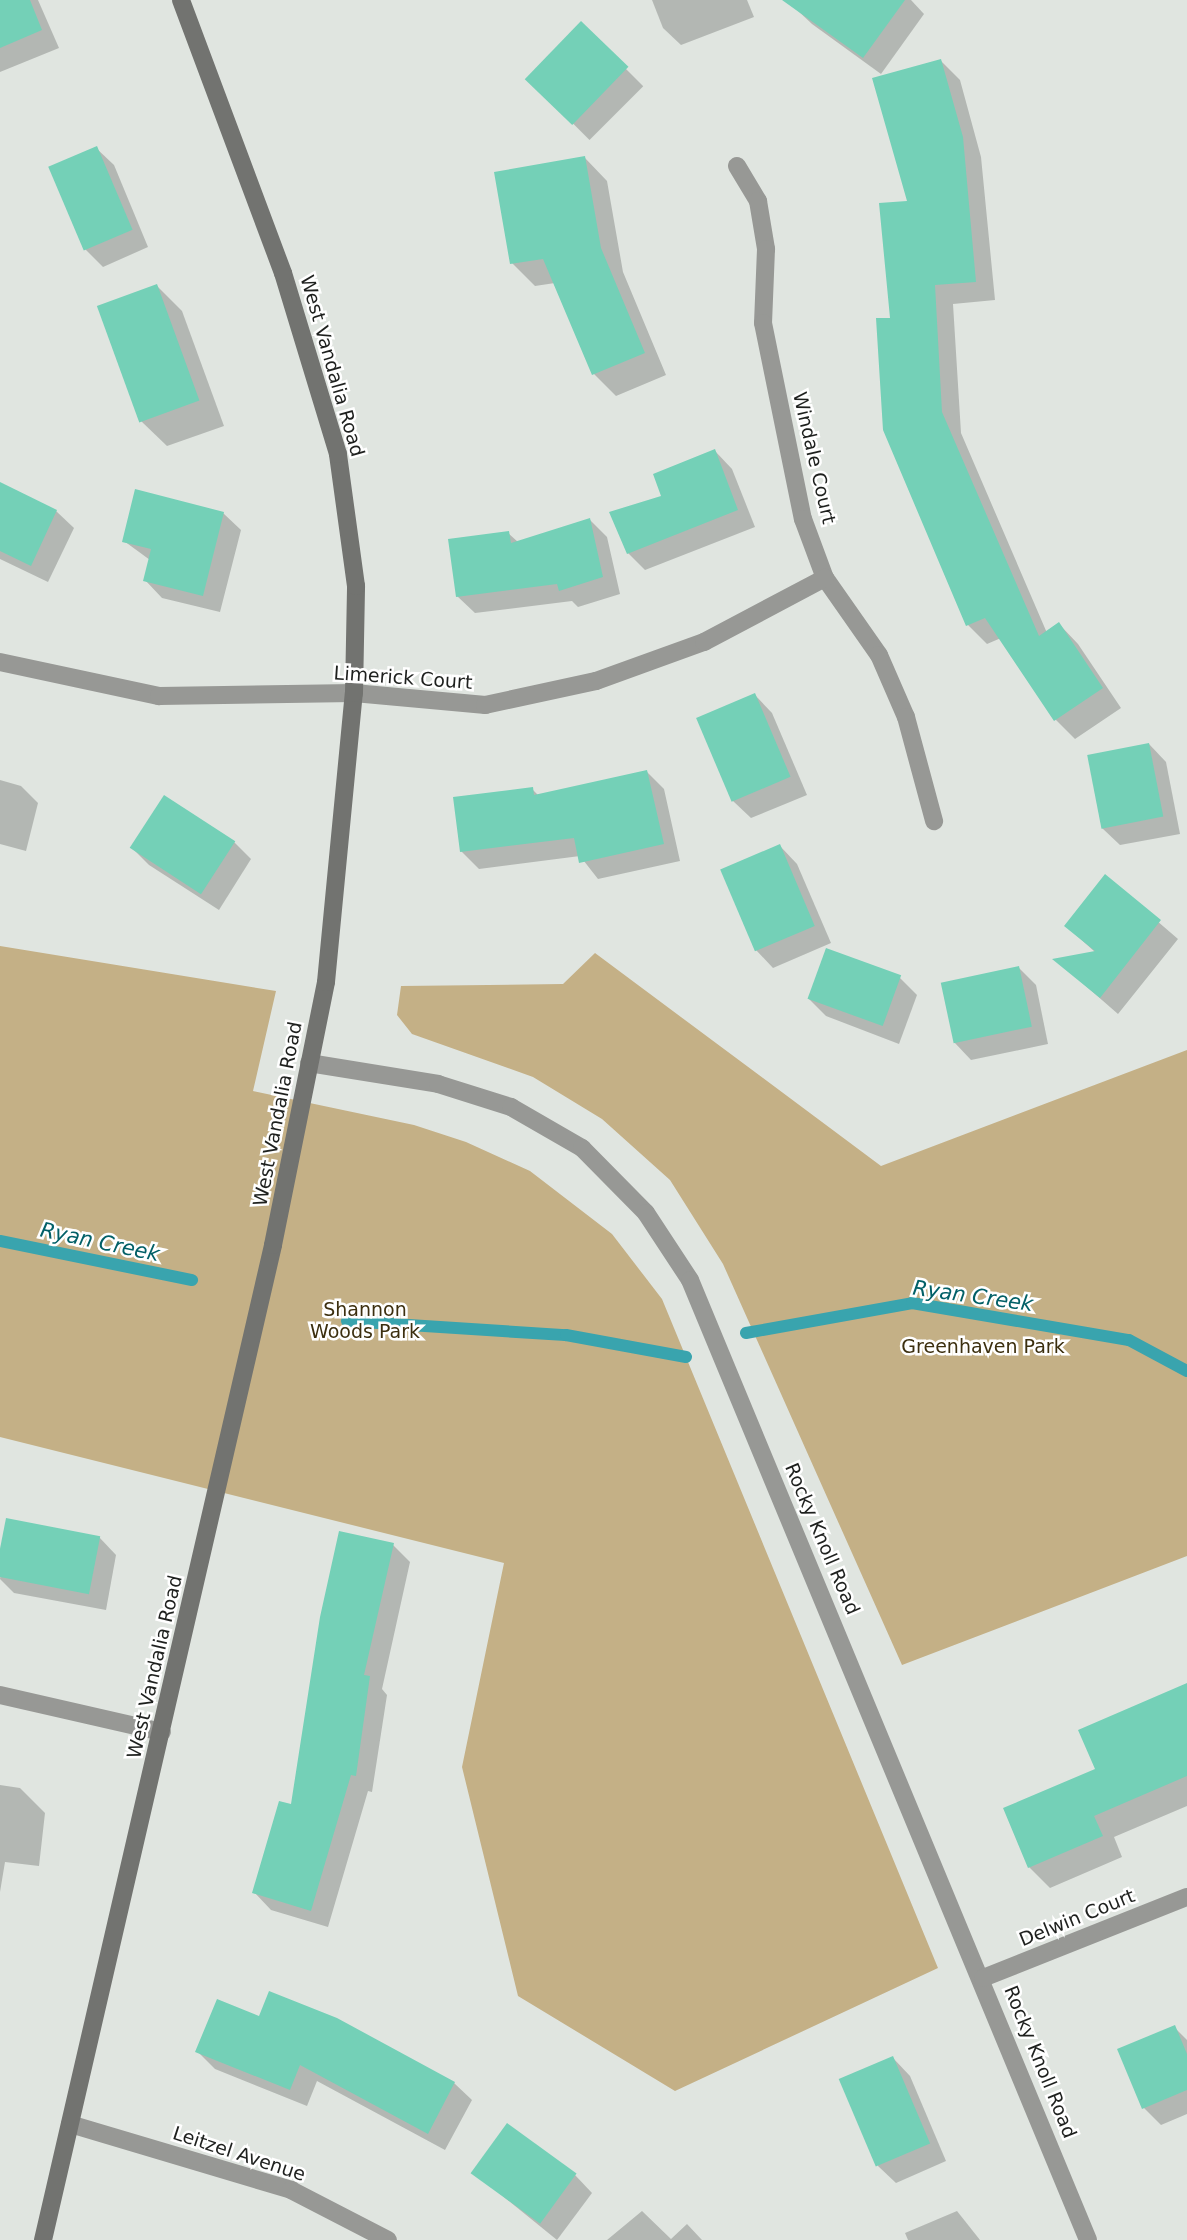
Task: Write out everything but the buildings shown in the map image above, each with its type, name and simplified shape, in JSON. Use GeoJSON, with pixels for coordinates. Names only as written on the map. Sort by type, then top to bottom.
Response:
{"type":"FeatureCollection","features":[{"type":"Feature","properties":{"kind":"main road","name":"West Vandalia Road"},"geometry":{"type":"LineString","coordinates":[[43,2240],[273,1245],[326,982],[354,693],[356,586],[338,454],[284,273],[181,0]]}},
{"type":"Feature","properties":{"kind":"street","name":"Windale Court"},"geometry":{"type":"LineString","coordinates":[[737,166],[758,201],[766,249],[764,323],[803,519],[825,578],[878,655],[905,717],[934,821]]}},
{"type":"Feature","properties":{"kind":"street","name":"Limerick Court"},"geometry":{"type":"LineString","coordinates":[[0,662],[159,696],[354,693],[485,705],[596,681],[704,642],[825,578]]}},
{"type":"Feature","properties":{"kind":"street","name":"Rocky Knoll Road"},"geometry":{"type":"LineString","coordinates":[[309,1063],[438,1084],[511,1107],[582,1148],[646,1213],[690,1280],[983,1979],[1088,2240]]}},
{"type":"Feature","properties":{"kind":"street"},"geometry":{"type":"LineString","coordinates":[[0,1695],[162,1732]]}},
{"type":"Feature","properties":{"kind":"street","name":"Delwin Court"},"geometry":{"type":"LineString","coordinates":[[983,1979],[1187,1897]]}},
{"type":"Feature","properties":{"kind":"street","name":"Leitzel Avenue"},"geometry":{"type":"LineString","coordinates":[[70,2124],[291,2190],[388,2240]]}},
{"type":"Feature","properties":{"kind":"green space","name":"Shannon Woods Park"},"geometry":{"type":"Polygon","coordinates":[[[0,946],[276,991],[253,1091],[414,1125],[466,1142],[530,1171],[612,1234],[662,1299],[938,1968],[675,2091],[518,1996],[462,1767],[504,1563],[0,1437],[0,946]]]}},
{"type":"Feature","properties":{"kind":"green space","name":"Greenhaven Park"},"geometry":{"type":"Polygon","coordinates":[[[595,953],[881,1166],[1187,1050],[1187,1556],[902,1665],[723,1264],[670,1180],[602,1119],[533,1077],[412,1034],[397,1015],[401,986],[563,984],[595,953]]]}},
{"type":"Feature","properties":{"kind":"waterway","name":"Ryan Creek"},"geometry":{"type":"LineString","coordinates":[[0,1241],[192,1280]]}},
{"type":"Feature","properties":{"kind":"waterway","name":"Ryan Creek"},"geometry":{"type":"LineString","coordinates":[[746,1333],[912,1303],[1129,1340],[1187,1371]]}},
{"type":"Feature","properties":{"kind":"waterway","name":"Ryan Creek"},"geometry":{"type":"LineString","coordinates":[[347,1321],[566,1335],[686,1357]]}}]}
